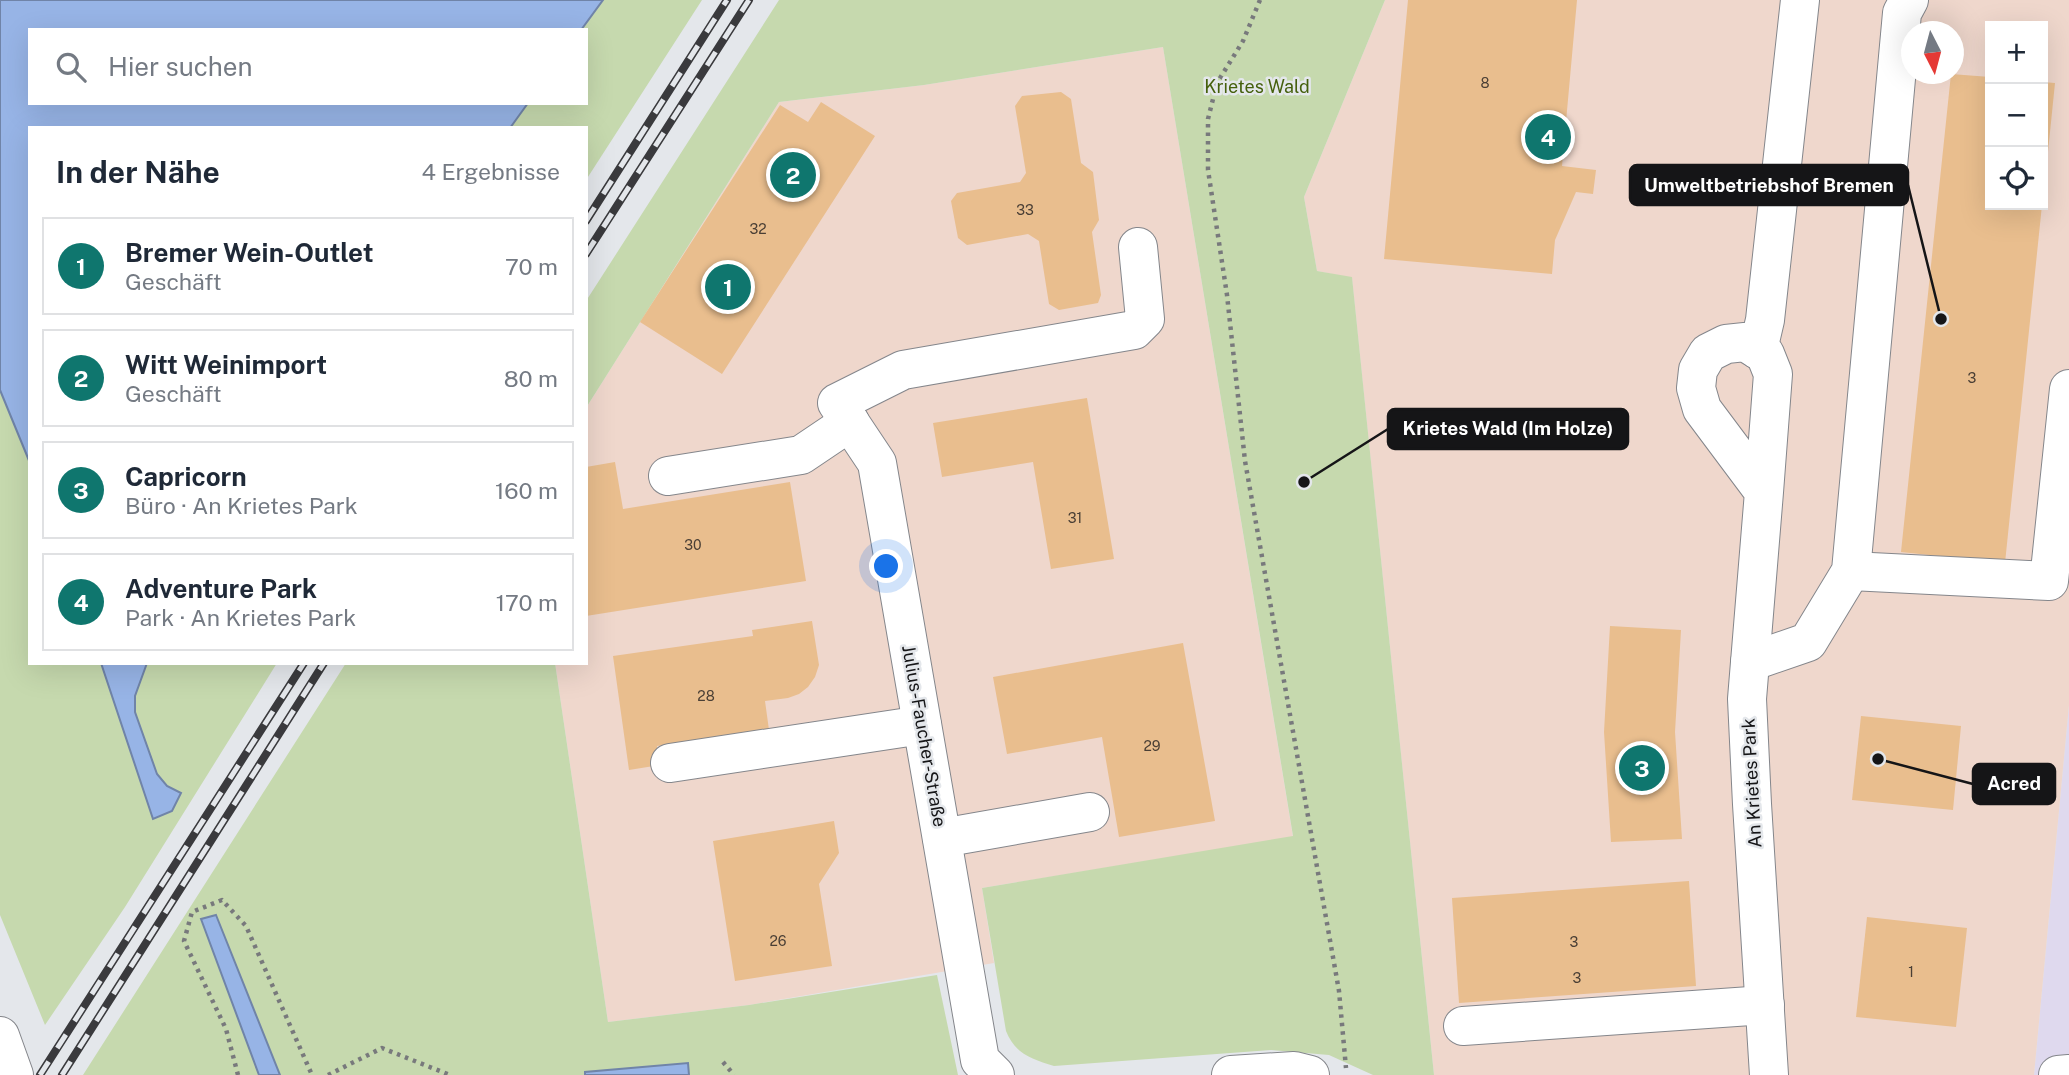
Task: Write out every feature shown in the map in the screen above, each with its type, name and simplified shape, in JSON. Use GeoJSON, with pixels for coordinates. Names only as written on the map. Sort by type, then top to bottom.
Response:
{"type":"FeatureCollection","features":[{"type":"Feature","properties":{"kind":"main road"},"geometry":{"type":"LineString","coordinates":[[1764,492],[1702,409],[1696,388],[1698,370],[1708,353],[1726,344],[1745,342],[1758,350],[1765,320],[1800,0]]}},
{"type":"Feature","properties":{"kind":"main road"},"geometry":{"type":"LineString","coordinates":[[1750,662],[1808,642],[1852,571],[1902,13],[1909,0]]}},
{"type":"Feature","properties":{"kind":"main road"},"geometry":{"type":"LineString","coordinates":[[668,476],[801,455],[843,412],[903,370],[1135,330],[1145,319],[1138,247]]}},
{"type":"Feature","properties":{"kind":"main road","name":"An Krietes Park"},"geometry":{"type":"LineString","coordinates":[[1758,350],[1765,354],[1773,374],[1748,699],[1769,1075]]}},
{"type":"Feature","properties":{"kind":"main road"},"geometry":{"type":"LineString","coordinates":[[1852,571],[2049,581],[2069,389]]}},
{"type":"Feature","properties":{"kind":"main road","name":"Julius-Faucher-Straße"},"geometry":{"type":"LineString","coordinates":[[843,412],[877,463],[980,1060],[995,1075]]}},
{"type":"Feature","properties":{"kind":"main road"},"geometry":{"type":"LineString","coordinates":[[670,763],[922,725]]}},
{"type":"Feature","properties":{"kind":"main road"},"geometry":{"type":"LineString","coordinates":[[942,838],[1090,812]]}},
{"type":"Feature","properties":{"kind":"main road"},"geometry":{"type":"LineString","coordinates":[[1463,1026],[1765,1005]]}},
{"type":"Feature","properties":{"kind":"main road"},"geometry":{"type":"LineString","coordinates":[[0,1036],[13,1075]]}},
{"type":"Feature","properties":{"kind":"main road"},"geometry":{"type":"LineString","coordinates":[[1231,1075],[1294,1071],[1310,1075]]}},
{"type":"Feature","properties":{"kind":"main road"},"geometry":{"type":"LineString","coordinates":[[2058,1075],[2069,1074]]}},
{"type":"Feature","properties":{"kind":"path"},"geometry":{"type":"LineString","coordinates":[[1260,0],[1243,41],[1217,83],[1208,119],[1208,170],[1227,295],[1245,461],[1339,991],[1347,1075]]}},
{"type":"Feature","properties":{"kind":"path"},"geometry":{"type":"LineString","coordinates":[[237,1075],[226,1029],[184,941],[192,912],[222,900],[246,926],[312,1075]]}},
{"type":"Feature","properties":{"kind":"path"},"geometry":{"type":"LineString","coordinates":[[328,1075],[383,1048],[450,1075]]}},
{"type":"Feature","properties":{"kind":"path"},"geometry":{"type":"LineString","coordinates":[[723,1062],[734,1075]]}},
{"type":"Feature","properties":{"kind":"shaded area"},"geometry":{"type":"Polygon","coordinates":[[[1385,0],[2069,0],[2069,705],[2034,1075],[1434,1075],[1352,278],[1317,271],[1304,197],[1385,0]]]}},
{"type":"Feature","properties":{"kind":"shaded area"},"geometry":{"type":"Polygon","coordinates":[[[1163,47],[1293,837],[982,888],[994,963],[749,1005],[608,1022],[555,665],[588,665],[588,405],[779,102],[924,85],[1163,47]]]}},
{"type":"Feature","properties":{"kind":"shaded area"},"geometry":{"type":"Polygon","coordinates":[[[2069,705],[2069,1074],[2034,1075],[2069,705]]]}},
{"type":"Feature","properties":{"kind":"green space"},"geometry":{"type":"Polygon","coordinates":[[[603,0],[702,0],[588,177],[588,126],[511,126],[527,105],[588,105],[588,28],[582,28],[603,0]]]}},
{"type":"Feature","properties":{"kind":"green space","name":"Krietes Wald"},"geometry":{"type":"Polygon","coordinates":[[[779,0],[1385,0],[1304,197],[1317,271],[1352,277],[1434,1075],[1373,1075],[1329,1055],[1271,1050],[1054,1066],[1019,1050],[1006,1031],[982,888],[1293,836],[1163,47],[924,85],[779,102],[588,405],[588,298],[779,0]]]}},
{"type":"Feature","properties":{"kind":"green space"},"geometry":{"type":"Polygon","coordinates":[[[0,390],[28,458],[28,665],[102,665],[153,819],[167,786],[157,774],[135,712],[135,696],[146,665],[276,665],[125,907],[45,1025],[0,915],[0,390]]]}},
{"type":"Feature","properties":{"kind":"green space"},"geometry":{"type":"Polygon","coordinates":[[[345,665],[555,665],[608,1022],[749,1005],[937,975],[958,1075],[280,1075],[215,915],[201,920],[259,1075],[83,1075],[345,665]]]}},
{"type":"Feature","properties":{"kind":"water"},"geometry":{"type":"Polygon","coordinates":[[[0,0],[603,0],[582,28],[28,28],[28,105],[527,105],[511,126],[28,126],[28,458],[0,390],[0,0]]]}},
{"type":"Feature","properties":{"kind":"water"},"geometry":{"type":"Polygon","coordinates":[[[102,665],[146,665],[135,696],[135,712],[157,774],[167,786],[181,793],[172,811],[153,819],[102,665]]]}},
{"type":"Feature","properties":{"kind":"water"},"geometry":{"type":"Polygon","coordinates":[[[216,915],[280,1075],[259,1075],[201,919],[216,915]]]}},
{"type":"Feature","properties":{"kind":"water"},"geometry":{"type":"Polygon","coordinates":[[[688,1063],[689,1075],[585,1075],[585,1072],[688,1063]]]}},
{"type":"Feature","properties":{"kind":"building"},"geometry":{"type":"Polygon","coordinates":[[[1408,0],[1577,0],[1562,166],[1596,170],[1593,194],[1576,192],[1555,240],[1552,274],[1384,259],[1408,0]]]}},
{"type":"Feature","properties":{"kind":"building"},"geometry":{"type":"Polygon","coordinates":[[[1964,75],[1985,77],[1985,210],[2041,210],[2005,563],[1901,552],[1950,84],[1964,84],[1964,75]]]}},
{"type":"Feature","properties":{"kind":"building"},"geometry":{"type":"Polygon","coordinates":[[[2048,82],[2055,83],[2048,152],[2048,82]]]}},
{"type":"Feature","properties":{"kind":"building"},"geometry":{"type":"Polygon","coordinates":[[[1061,92],[1071,99],[1081,163],[1093,172],[1099,220],[1092,232],[1101,295],[1098,303],[1059,310],[1049,304],[1039,241],[1028,234],[967,245],[958,238],[951,201],[957,193],[1020,182],[1026,173],[1015,106],[1022,96],[1061,92]]]}},
{"type":"Feature","properties":{"kind":"building"},"geometry":{"type":"Polygon","coordinates":[[[821,102],[875,136],[722,374],[640,322],[780,105],[808,122],[821,102]]]}},
{"type":"Feature","properties":{"kind":"building"},"geometry":{"type":"Polygon","coordinates":[[[1087,398],[1114,559],[1051,569],[1033,462],[942,477],[933,423],[1087,398]]]}},
{"type":"Feature","properties":{"kind":"building"},"geometry":{"type":"Polygon","coordinates":[[[615,462],[623,509],[790,482],[806,581],[588,616],[588,467],[615,462]]]}},
{"type":"Feature","properties":{"kind":"building"},"geometry":{"type":"Polygon","coordinates":[[[812,621],[819,665],[815,677],[799,694],[765,701],[769,730],[657,746],[660,765],[629,770],[613,656],[753,636],[752,630],[812,621]]]}},
{"type":"Feature","properties":{"kind":"building"},"geometry":{"type":"Polygon","coordinates":[[[1610,626],[1681,630],[1675,732],[1682,839],[1611,842],[1604,732],[1610,626]]]}},
{"type":"Feature","properties":{"kind":"building"},"geometry":{"type":"Polygon","coordinates":[[[1183,643],[1215,821],[1119,837],[1102,737],[1007,754],[993,677],[1183,643]]]}},
{"type":"Feature","properties":{"kind":"building"},"geometry":{"type":"Polygon","coordinates":[[[1861,716],[1961,726],[1953,810],[1852,800],[1861,716]]]}},
{"type":"Feature","properties":{"kind":"building"},"geometry":{"type":"Polygon","coordinates":[[[834,821],[839,853],[819,884],[832,966],[735,981],[713,841],[834,821]]]}},
{"type":"Feature","properties":{"kind":"building"},"geometry":{"type":"Polygon","coordinates":[[[1689,881],[1696,986],[1459,1003],[1452,898],[1689,881]]]}},
{"type":"Feature","properties":{"kind":"building"},"geometry":{"type":"Polygon","coordinates":[[[1867,917],[1967,928],[1956,1027],[1856,1017],[1867,917]]]}},
{"type":"Feature","properties":{"kind":"railway"},"geometry":{"type":"LineString","coordinates":[[588,218],[727,0]]}},
{"type":"Feature","properties":{"kind":"railway"},"geometry":{"type":"LineString","coordinates":[[588,251],[749,0]]}},
{"type":"Feature","properties":{"kind":"railway"},"geometry":{"type":"LineString","coordinates":[[40,1075],[303,665]]}},
{"type":"Feature","properties":{"kind":"railway"},"geometry":{"type":"LineString","coordinates":[[62,1075],[323,665]]}},
{"type":"Feature","properties":{"kind":"place","name":"Adventure Park"},"geometry":{"type":"Point","coordinates":[1548,137]}},
{"type":"Feature","properties":{"kind":"place","name":"Witt Weinimport"},"geometry":{"type":"Point","coordinates":[793,175]}},
{"type":"Feature","properties":{"kind":"place","name":"Bremer Wein-Outlet"},"geometry":{"type":"Point","coordinates":[728,287]}},
{"type":"Feature","properties":{"kind":"place","name":"Umweltbetriebshof Bremen"},"geometry":{"type":"Point","coordinates":[1941,319]}},
{"type":"Feature","properties":{"kind":"place","name":"Krietes Wald (Im Holze)"},"geometry":{"type":"Point","coordinates":[1304,482]}},
{"type":"Feature","properties":{"kind":"place","name":"Acred"},"geometry":{"type":"Point","coordinates":[1878,759]}},
{"type":"Feature","properties":{"kind":"place","name":"Capricorn"},"geometry":{"type":"Point","coordinates":[1642,768]}}]}
